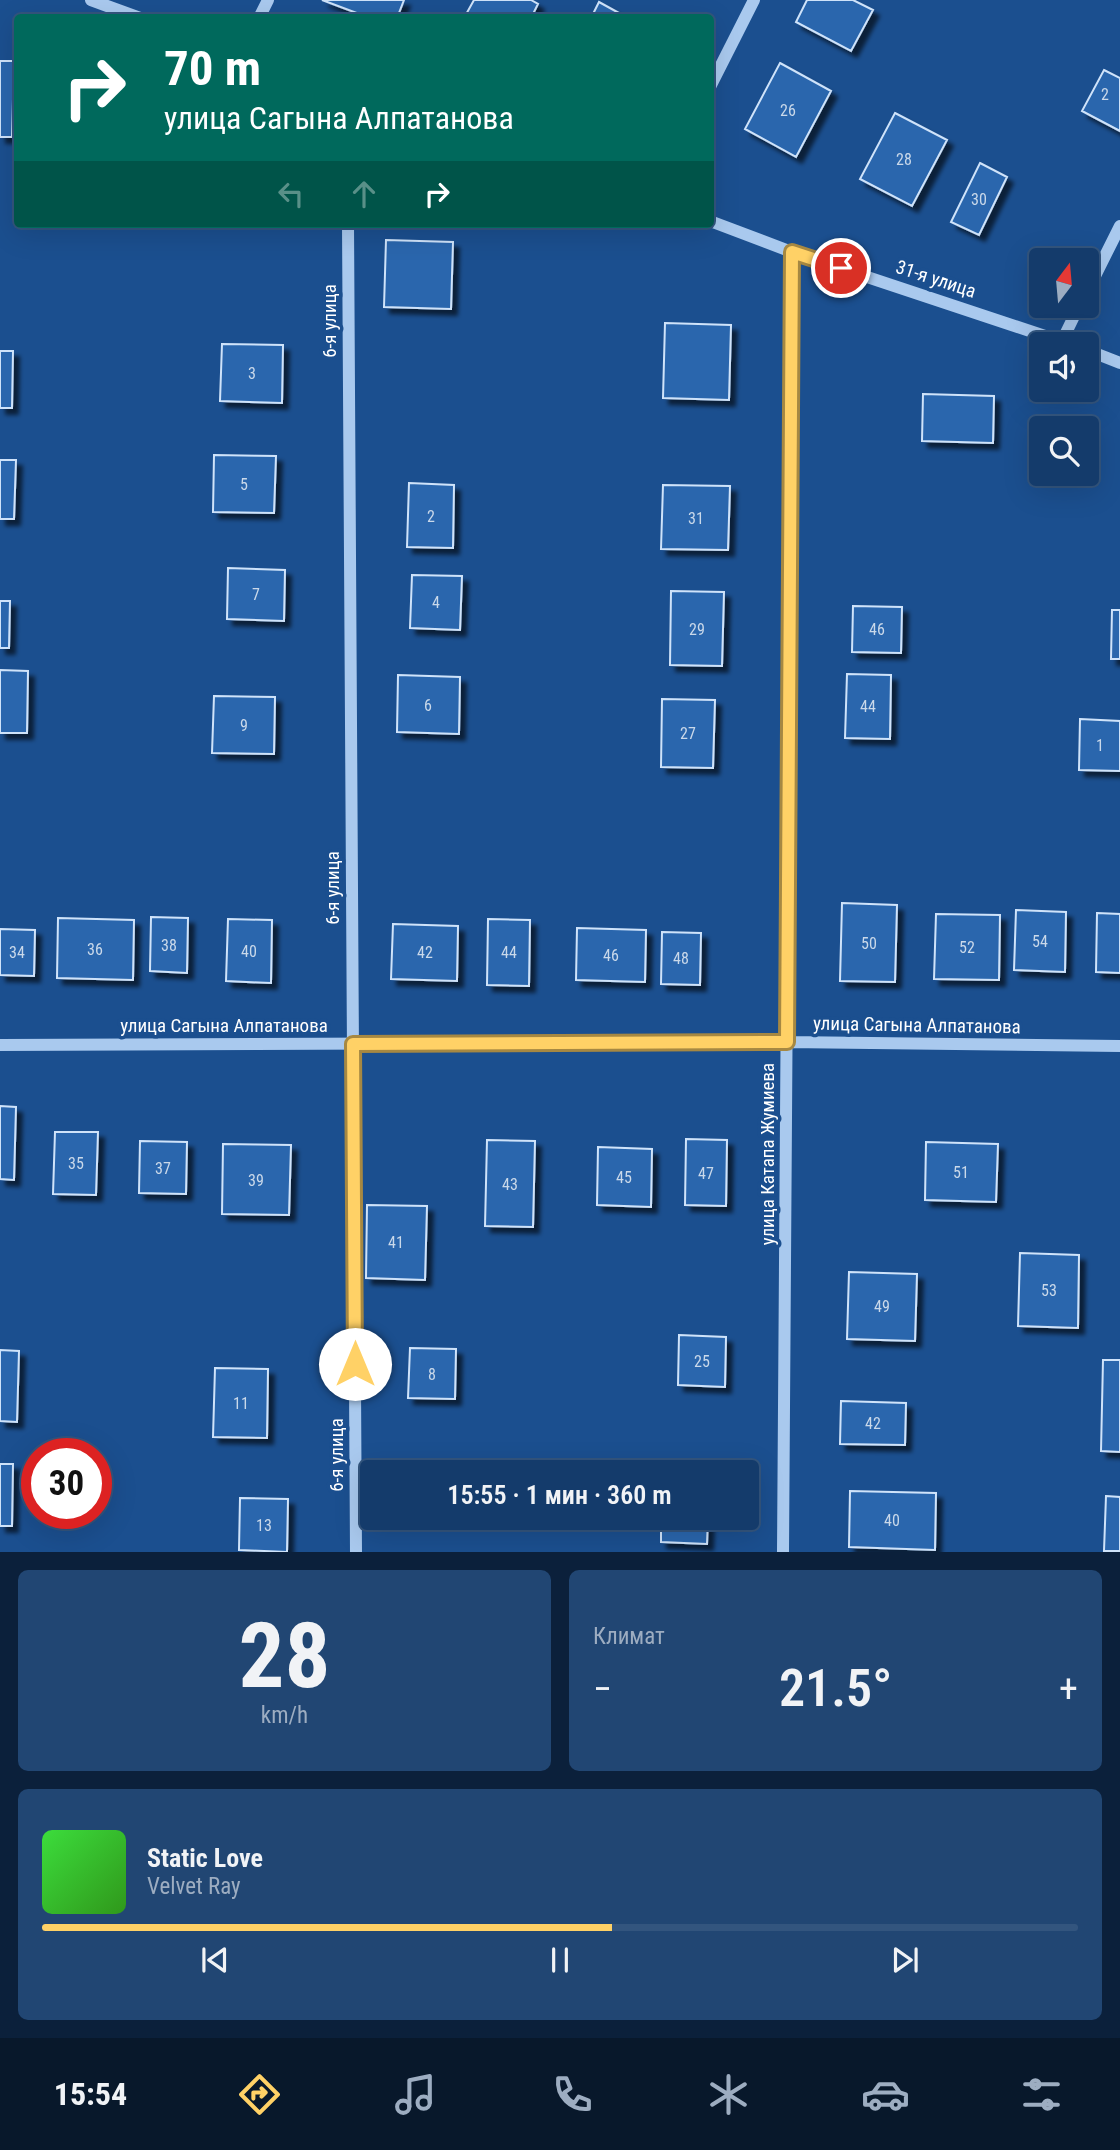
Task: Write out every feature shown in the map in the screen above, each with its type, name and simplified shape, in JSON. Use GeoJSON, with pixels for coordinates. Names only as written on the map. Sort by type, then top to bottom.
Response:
{"type":"FeatureCollection","features":[{"type":"Feature","properties":{"kind":"street"},"geometry":{"type":"LineString","coordinates":[[91,0],[129,14]]}},
{"type":"Feature","properties":{"kind":"street"},"geometry":{"type":"LineString","coordinates":[[714,79],[754,0]]}},
{"type":"Feature","properties":{"kind":"street","name":"31-я улица"},"geometry":{"type":"LineString","coordinates":[[714,223],[792,252],[1034,332]]}},
{"type":"Feature","properties":{"kind":"street"},"geometry":{"type":"LineString","coordinates":[[1099,268],[1120,226]]}},
{"type":"Feature","properties":{"kind":"street","name":"6-я улица"},"geometry":{"type":"LineString","coordinates":[[348,228],[356,1552]]}},
{"type":"Feature","properties":{"kind":"street","name":"улица Катапа Жумиева"},"geometry":{"type":"LineString","coordinates":[[783,1552],[792,252]]}},
{"type":"Feature","properties":{"kind":"street"},"geometry":{"type":"LineString","coordinates":[[1099,355],[1120,363]]}},
{"type":"Feature","properties":{"kind":"street","name":"улица Сагына Алпатанова"},"geometry":{"type":"LineString","coordinates":[[0,1045],[787,1042],[1120,1046]]}},
{"type":"Feature","properties":{"kind":"building"},"geometry":{"type":"Polygon","coordinates":[[[322,0],[404,0],[399,14],[359,14],[322,0]]]}},
{"type":"Feature","properties":{"kind":"building"},"geometry":{"type":"Polygon","coordinates":[[[474,0],[531,0],[538,4],[533,14],[466,14],[474,0]]]}},
{"type":"Feature","properties":{"kind":"building"},"geometry":{"type":"Polygon","coordinates":[[[807,0],[853,0],[873,10],[851,51],[796,22],[807,0]]]}},
{"type":"Feature","properties":{"kind":"building"},"geometry":{"type":"Polygon","coordinates":[[[599,2],[621,14],[593,14],[599,2]]]}},
{"type":"Feature","properties":{"kind":"building"},"geometry":{"type":"Polygon","coordinates":[[[0,61],[14,61],[12,137],[0,137],[0,61]]]}},
{"type":"Feature","properties":{"kind":"building"},"geometry":{"type":"Polygon","coordinates":[[[780,63],[831,91],[796,157],[745,129],[780,63]]]}},
{"type":"Feature","properties":{"kind":"building"},"geometry":{"type":"Polygon","coordinates":[[[1104,70],[1120,78],[1120,131],[1082,111],[1104,70]]]}},
{"type":"Feature","properties":{"kind":"building"},"geometry":{"type":"Polygon","coordinates":[[[895,113],[947,140],[912,206],[860,179],[895,113]]]}},
{"type":"Feature","properties":{"kind":"building"},"geometry":{"type":"Polygon","coordinates":[[[980,163],[1007,177],[979,235],[951,222],[980,163]]]}},
{"type":"Feature","properties":{"kind":"building"},"geometry":{"type":"Polygon","coordinates":[[[386,240],[453,242],[451,309],[384,307],[386,240]]]}},
{"type":"Feature","properties":{"kind":"building"},"geometry":{"type":"Polygon","coordinates":[[[665,323],[731,325],[729,400],[663,398],[665,323]]]}},
{"type":"Feature","properties":{"kind":"building"},"geometry":{"type":"Polygon","coordinates":[[[222,344],[283,345],[282,403],[220,401],[222,344]]]}},
{"type":"Feature","properties":{"kind":"building"},"geometry":{"type":"Polygon","coordinates":[[[0,351],[13,351],[12,408],[0,408],[0,351]]]}},
{"type":"Feature","properties":{"kind":"building"},"geometry":{"type":"Polygon","coordinates":[[[923,394],[994,396],[993,443],[922,441],[923,394]]]}},
{"type":"Feature","properties":{"kind":"building"},"geometry":{"type":"Polygon","coordinates":[[[214,455],[276,456],[274,513],[213,512],[214,455]]]}},
{"type":"Feature","properties":{"kind":"building"},"geometry":{"type":"Polygon","coordinates":[[[0,460],[16,460],[14,519],[0,519],[0,460]]]}},
{"type":"Feature","properties":{"kind":"building"},"geometry":{"type":"Polygon","coordinates":[[[409,483],[454,485],[453,548],[407,547],[409,483]]]}},
{"type":"Feature","properties":{"kind":"building"},"geometry":{"type":"Polygon","coordinates":[[[663,485],[730,486],[728,550],[661,549],[663,485]]]}},
{"type":"Feature","properties":{"kind":"building"},"geometry":{"type":"Polygon","coordinates":[[[228,568],[285,570],[284,621],[227,619],[228,568]]]}},
{"type":"Feature","properties":{"kind":"building"},"geometry":{"type":"Polygon","coordinates":[[[412,575],[462,576],[460,630],[410,628],[412,575]]]}},
{"type":"Feature","properties":{"kind":"building"},"geometry":{"type":"Polygon","coordinates":[[[671,591],[724,592],[722,666],[670,665],[671,591]]]}},
{"type":"Feature","properties":{"kind":"building"},"geometry":{"type":"Polygon","coordinates":[[[0,601],[10,601],[9,648],[0,648],[0,601]]]}},
{"type":"Feature","properties":{"kind":"building"},"geometry":{"type":"Polygon","coordinates":[[[853,606],[902,607],[901,653],[852,652],[853,606]]]}},
{"type":"Feature","properties":{"kind":"building"},"geometry":{"type":"Polygon","coordinates":[[[1112,610],[1120,610],[1120,659],[1111,659],[1112,610]]]}},
{"type":"Feature","properties":{"kind":"building"},"geometry":{"type":"Polygon","coordinates":[[[0,670],[28,671],[27,733],[0,733],[0,670]]]}},
{"type":"Feature","properties":{"kind":"building"},"geometry":{"type":"Polygon","coordinates":[[[847,674],[891,675],[890,739],[845,738],[847,674]]]}},
{"type":"Feature","properties":{"kind":"building"},"geometry":{"type":"Polygon","coordinates":[[[398,675],[460,677],[459,734],[397,732],[398,675]]]}},
{"type":"Feature","properties":{"kind":"building"},"geometry":{"type":"Polygon","coordinates":[[[214,696],[275,697],[274,754],[212,753],[214,696]]]}},
{"type":"Feature","properties":{"kind":"building"},"geometry":{"type":"Polygon","coordinates":[[[662,699],[715,700],[713,768],[661,767],[662,699]]]}},
{"type":"Feature","properties":{"kind":"building"},"geometry":{"type":"Polygon","coordinates":[[[1080,719],[1120,721],[1120,771],[1079,770],[1080,719]]]}},
{"type":"Feature","properties":{"kind":"building"},"geometry":{"type":"Polygon","coordinates":[[[842,903],[897,905],[895,982],[840,981],[842,903]]]}},
{"type":"Feature","properties":{"kind":"building"},"geometry":{"type":"Polygon","coordinates":[[[1016,910],[1066,912],[1065,972],[1014,970],[1016,910]]]}},
{"type":"Feature","properties":{"kind":"building"},"geometry":{"type":"Polygon","coordinates":[[[1097,913],[1120,914],[1120,973],[1096,972],[1097,913]]]}},
{"type":"Feature","properties":{"kind":"building"},"geometry":{"type":"Polygon","coordinates":[[[936,914],[1000,915],[999,980],[934,979],[936,914]]]}},
{"type":"Feature","properties":{"kind":"building"},"geometry":{"type":"Polygon","coordinates":[[[151,917],[188,918],[187,973],[150,971],[151,917]]]}},
{"type":"Feature","properties":{"kind":"building"},"geometry":{"type":"Polygon","coordinates":[[[58,918],[134,920],[133,980],[57,978],[58,918]]]}},
{"type":"Feature","properties":{"kind":"building"},"geometry":{"type":"Polygon","coordinates":[[[228,919],[272,920],[271,983],[226,981],[228,919]]]}},
{"type":"Feature","properties":{"kind":"building"},"geometry":{"type":"Polygon","coordinates":[[[488,919],[530,920],[529,986],[487,985],[488,919]]]}},
{"type":"Feature","properties":{"kind":"building"},"geometry":{"type":"Polygon","coordinates":[[[393,924],[458,926],[457,981],[391,979],[393,924]]]}},
{"type":"Feature","properties":{"kind":"building"},"geometry":{"type":"Polygon","coordinates":[[[577,928],[646,930],[645,982],[576,980],[577,928]]]}},
{"type":"Feature","properties":{"kind":"building"},"geometry":{"type":"Polygon","coordinates":[[[0,929],[35,930],[34,976],[0,975],[0,929]]]}},
{"type":"Feature","properties":{"kind":"building"},"geometry":{"type":"Polygon","coordinates":[[[662,932],[701,933],[700,985],[661,984],[662,932]]]}},
{"type":"Feature","properties":{"kind":"building"},"geometry":{"type":"Polygon","coordinates":[[[0,1106],[16,1107],[14,1180],[0,1179],[0,1106]]]}},
{"type":"Feature","properties":{"kind":"building"},"geometry":{"type":"Polygon","coordinates":[[[55,1132],[98,1132],[96,1195],[53,1194],[55,1132]]]}},
{"type":"Feature","properties":{"kind":"building"},"geometry":{"type":"Polygon","coordinates":[[[686,1139],[727,1140],[726,1206],[685,1205],[686,1139]]]}},
{"type":"Feature","properties":{"kind":"building"},"geometry":{"type":"Polygon","coordinates":[[[487,1140],[535,1141],[533,1227],[485,1226],[487,1140]]]}},
{"type":"Feature","properties":{"kind":"building"},"geometry":{"type":"Polygon","coordinates":[[[140,1141],[187,1142],[186,1194],[139,1193],[140,1141]]]}},
{"type":"Feature","properties":{"kind":"building"},"geometry":{"type":"Polygon","coordinates":[[[926,1142],[998,1144],[996,1202],[925,1200],[926,1142]]]}},
{"type":"Feature","properties":{"kind":"building"},"geometry":{"type":"Polygon","coordinates":[[[223,1144],[291,1145],[289,1215],[222,1214],[223,1144]]]}},
{"type":"Feature","properties":{"kind":"building"},"geometry":{"type":"Polygon","coordinates":[[[598,1147],[652,1149],[651,1207],[597,1205],[598,1147]]]}},
{"type":"Feature","properties":{"kind":"building"},"geometry":{"type":"Polygon","coordinates":[[[367,1205],[427,1206],[425,1280],[366,1278],[367,1205]]]}},
{"type":"Feature","properties":{"kind":"building"},"geometry":{"type":"Polygon","coordinates":[[[1020,1253],[1079,1255],[1078,1328],[1018,1326],[1020,1253]]]}},
{"type":"Feature","properties":{"kind":"building"},"geometry":{"type":"Polygon","coordinates":[[[849,1272],[917,1274],[915,1341],[847,1339],[849,1272]]]}},
{"type":"Feature","properties":{"kind":"building"},"geometry":{"type":"Polygon","coordinates":[[[679,1335],[726,1337],[725,1387],[678,1385],[679,1335]]]}},
{"type":"Feature","properties":{"kind":"building"},"geometry":{"type":"Polygon","coordinates":[[[410,1348],[456,1349],[455,1399],[408,1398],[410,1348]]]}},
{"type":"Feature","properties":{"kind":"building"},"geometry":{"type":"Polygon","coordinates":[[[0,1350],[19,1351],[17,1422],[0,1421],[0,1350]]]}},
{"type":"Feature","properties":{"kind":"building"},"geometry":{"type":"Polygon","coordinates":[[[1103,1360],[1120,1360],[1120,1452],[1101,1451],[1103,1360]]]}},
{"type":"Feature","properties":{"kind":"building"},"geometry":{"type":"Polygon","coordinates":[[[215,1368],[268,1369],[267,1438],[213,1437],[215,1368]]]}},
{"type":"Feature","properties":{"kind":"building"},"geometry":{"type":"Polygon","coordinates":[[[841,1401],[906,1403],[905,1445],[840,1444],[841,1401]]]}},
{"type":"Feature","properties":{"kind":"building"},"geometry":{"type":"Polygon","coordinates":[[[0,1464],[13,1464],[12,1526],[0,1526],[0,1464]]]}},
{"type":"Feature","properties":{"kind":"building"},"geometry":{"type":"Polygon","coordinates":[[[850,1491],[936,1493],[935,1550],[849,1547],[850,1491]]]}},
{"type":"Feature","properties":{"kind":"building"},"geometry":{"type":"Polygon","coordinates":[[[1106,1496],[1120,1497],[1120,1551],[1104,1551],[1106,1496]]]}},
{"type":"Feature","properties":{"kind":"building"},"geometry":{"type":"Polygon","coordinates":[[[240,1498],[288,1499],[287,1552],[239,1550],[240,1498]]]}},
{"type":"Feature","properties":{"kind":"building"},"geometry":{"type":"Polygon","coordinates":[[[661,1530],[708,1530],[707,1544],[661,1542],[661,1530]]]}},
{"type":"Feature","properties":{"kind":"route"},"geometry":{"type":"LineString","coordinates":[[355,1364],[353,1044],[787,1042],[792,252],[841,268]]}}]}
